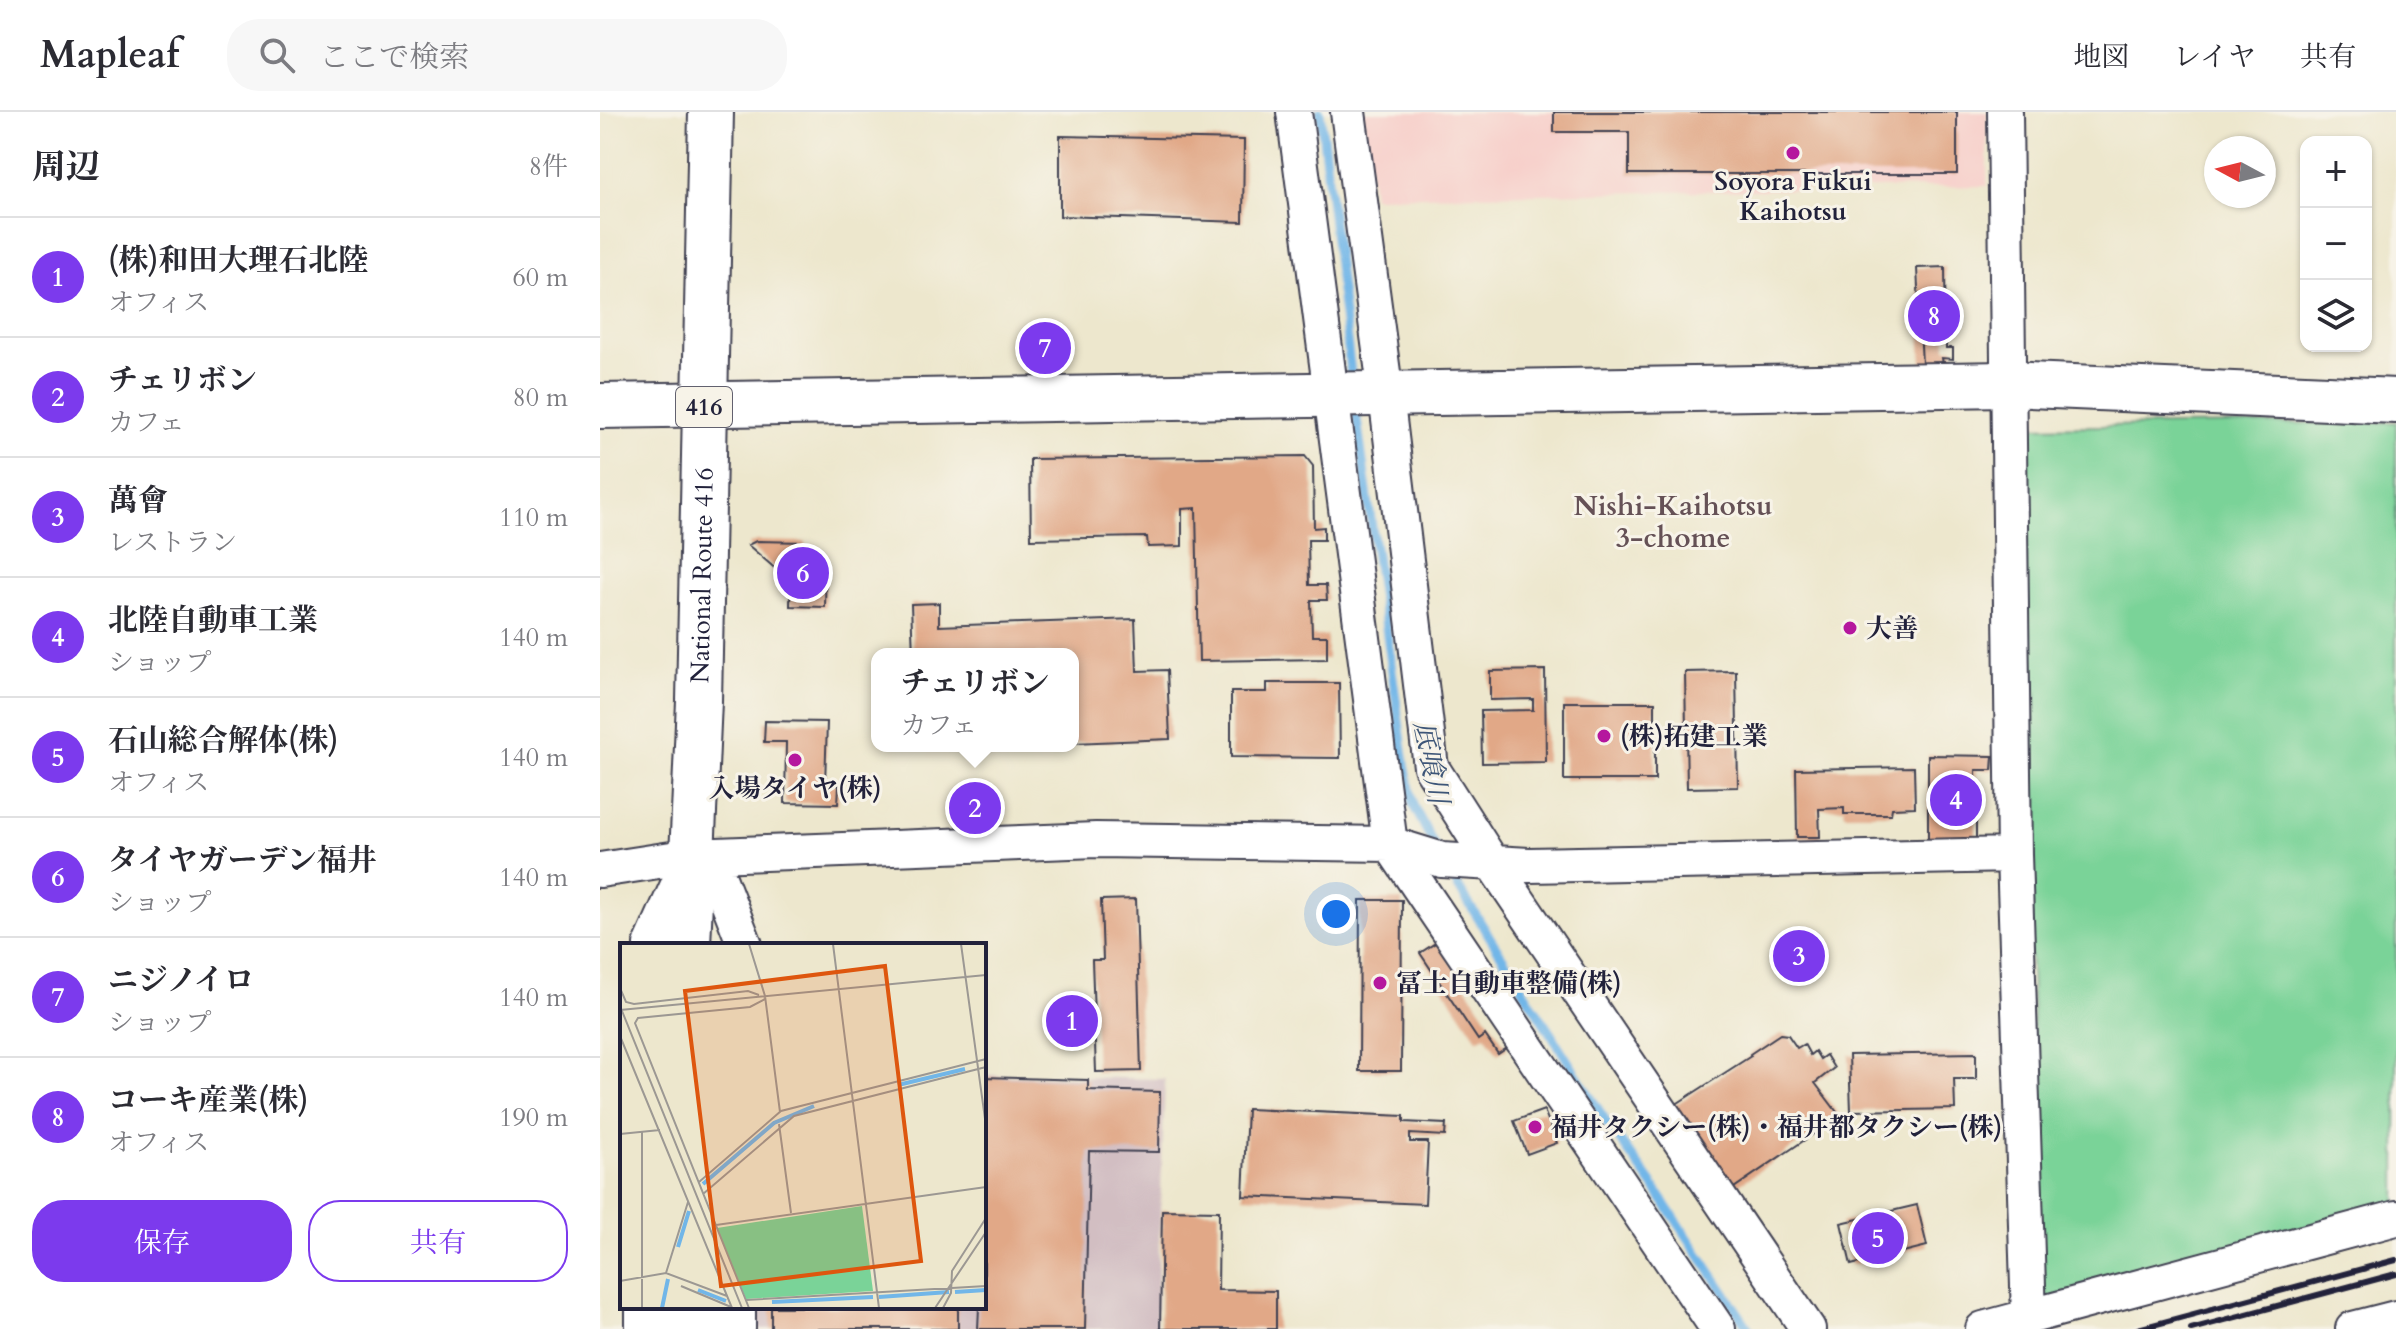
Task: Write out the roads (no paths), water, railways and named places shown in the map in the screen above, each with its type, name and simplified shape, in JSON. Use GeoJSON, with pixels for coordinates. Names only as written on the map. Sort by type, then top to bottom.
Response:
{"type":"FeatureCollection","features":[{"type":"Feature","properties":{"kind":"main road","name":"National Route 416"},"geometry":{"type":"LineString","coordinates":[[710,943],[701,855],[699,701],[711,112]]}},
{"type":"Feature","properties":{"kind":"main road"},"geometry":{"type":"LineString","coordinates":[[600,406],[2007,384],[2396,401]]}},
{"type":"Feature","properties":{"kind":"main road","name":"National Route 416"},"geometry":{"type":"LineString","coordinates":[[688,943],[701,855]]}},
{"type":"Feature","properties":{"kind":"main road"},"geometry":{"type":"LineString","coordinates":[[673,1329],[674,1309]]}},
{"type":"Feature","properties":{"kind":"street"},"geometry":{"type":"LineString","coordinates":[[1294,112],[1390,844],[1718,1329]]}},
{"type":"Feature","properties":{"kind":"street"},"geometry":{"type":"LineString","coordinates":[[1348,112],[1431,767],[1491,861],[1808,1329]]}},
{"type":"Feature","properties":{"kind":"street"},"geometry":{"type":"LineString","coordinates":[[2005,112],[2014,855],[2029,1317]]}},
{"type":"Feature","properties":{"kind":"street"},"geometry":{"type":"LineString","coordinates":[[600,870],[701,855],[1096,840],[1390,844],[1442,860],[1529,865],[2014,855]]}},
{"type":"Feature","properties":{"kind":"street"},"geometry":{"type":"LineString","coordinates":[[652,943],[701,855]]}},
{"type":"Feature","properties":{"kind":"street"},"geometry":{"type":"LineString","coordinates":[[701,855],[744,943]]}},
{"type":"Feature","properties":{"kind":"street"},"geometry":{"type":"LineString","coordinates":[[1983,1329],[2396,1218]]}},
{"type":"Feature","properties":{"kind":"street"},"geometry":{"type":"LineString","coordinates":[[2353,1329],[2396,1318]]}},
{"type":"Feature","properties":{"kind":"waterway","name":"底喰川"},"geometry":{"type":"LineString","coordinates":[[1320,112],[1352,383]]}},
{"type":"Feature","properties":{"kind":"waterway","name":"底喰川"},"geometry":{"type":"LineString","coordinates":[[1355,405],[1405,764],[1413,805],[1436,849]]}},
{"type":"Feature","properties":{"kind":"waterway","name":"底喰川"},"geometry":{"type":"LineString","coordinates":[[1447,869],[1607,1123],[1652,1184],[1749,1329]]}},
{"type":"Feature","properties":{"kind":"railway"},"geometry":{"type":"LineString","coordinates":[[2138,1329],[2396,1260]]}},
{"type":"Feature","properties":{"kind":"railway"},"geometry":{"type":"LineString","coordinates":[[2191,1329],[2396,1274]]}},
{"type":"Feature","properties":{"kind":"place","name":"Soyora Fukui Kaihotsu"},"geometry":{"type":"Point","coordinates":[1793,153]}},
{"type":"Feature","properties":{"kind":"place","name":"コーキ産業(株)"},"geometry":{"type":"Point","coordinates":[1934,316]}},
{"type":"Feature","properties":{"kind":"place","name":"ニジノイロ"},"geometry":{"type":"Point","coordinates":[1045,348]}},
{"type":"Feature","properties":{"kind":"place","name":"タイヤガーデン福井"},"geometry":{"type":"Point","coordinates":[803,573]}},
{"type":"Feature","properties":{"kind":"place","name":"大善"},"geometry":{"type":"Point","coordinates":[1850,628]}},
{"type":"Feature","properties":{"kind":"place","name":"(株)拓建工業"},"geometry":{"type":"Point","coordinates":[1604,736]}},
{"type":"Feature","properties":{"kind":"place","name":"入場タイヤ(株)"},"geometry":{"type":"Point","coordinates":[795,760]}},
{"type":"Feature","properties":{"kind":"place","name":"北陸自動車工業"},"geometry":{"type":"Point","coordinates":[1956,800]}},
{"type":"Feature","properties":{"kind":"place","name":"チェリボン"},"geometry":{"type":"Point","coordinates":[975,808]}},
{"type":"Feature","properties":{"kind":"place","name":"萬會"},"geometry":{"type":"Point","coordinates":[1799,956]}},
{"type":"Feature","properties":{"kind":"place","name":"冨士自動車整備(株)"},"geometry":{"type":"Point","coordinates":[1380,983]}},
{"type":"Feature","properties":{"kind":"place","name":"(株)和田大理石北陸"},"geometry":{"type":"Point","coordinates":[1072,1021]}},
{"type":"Feature","properties":{"kind":"place","name":"福井タクシー(株)・福井都タクシー(株)"},"geometry":{"type":"Point","coordinates":[1535,1127]}},
{"type":"Feature","properties":{"kind":"place","name":"石山総合解体(株)"},"geometry":{"type":"Point","coordinates":[1878,1238]}},
{"type":"Feature","properties":{"kind":"district","name":"Nishi-Kaihotsu 3-chome"},"geometry":{"type":"Point","coordinates":[1673,521]}}]}
